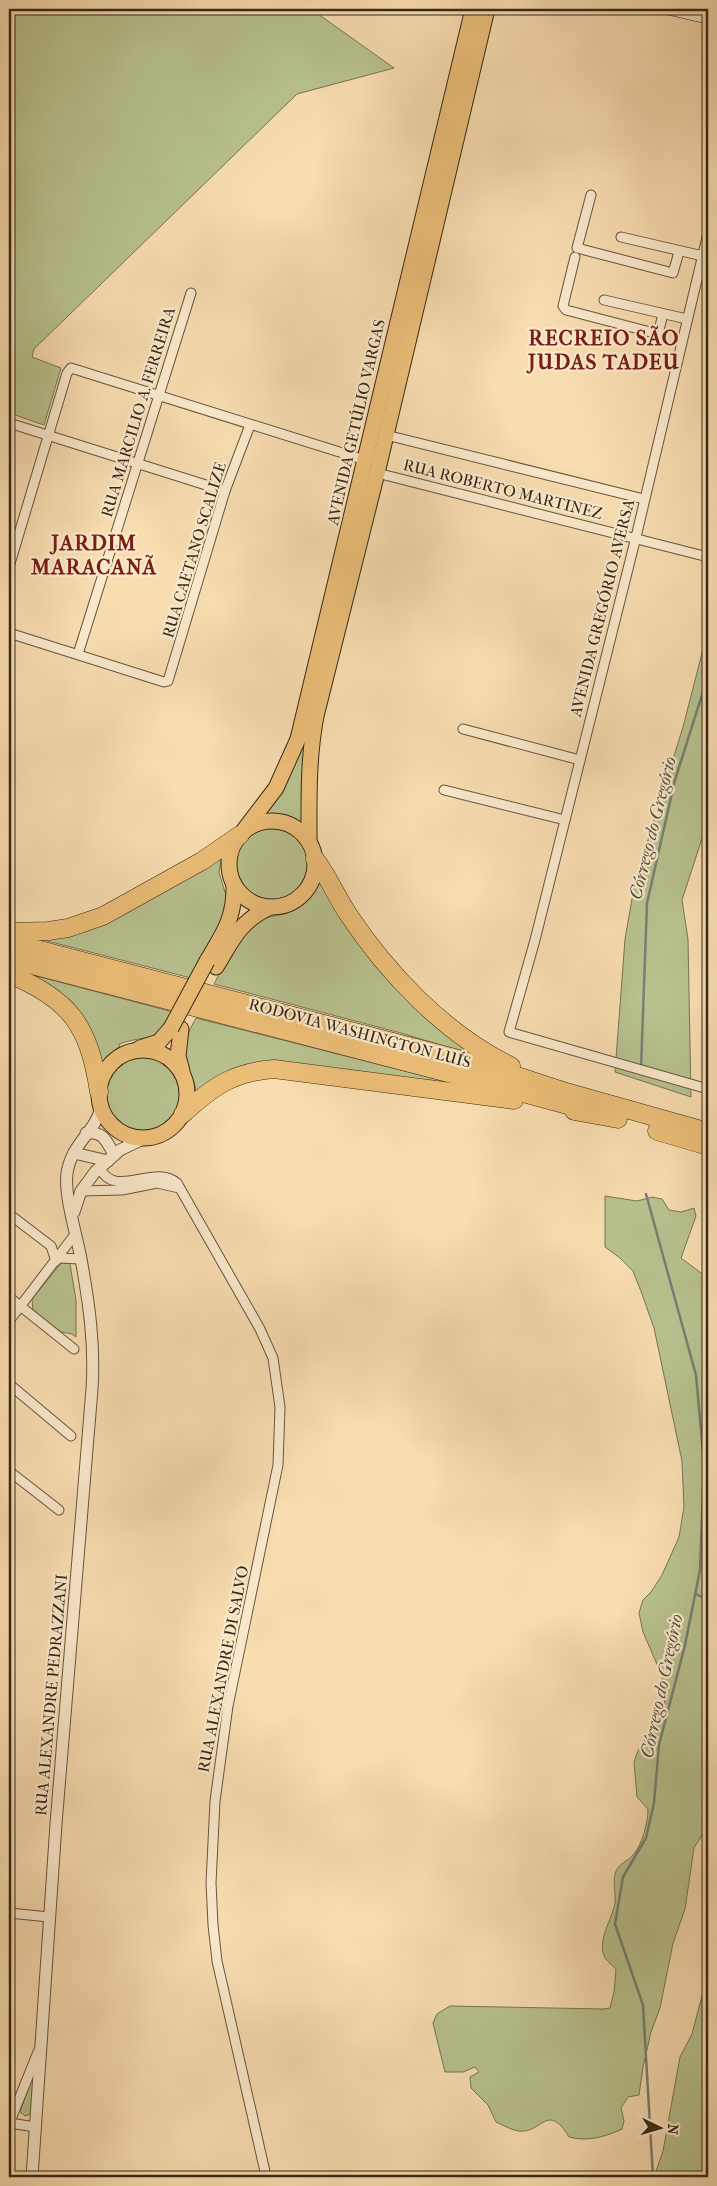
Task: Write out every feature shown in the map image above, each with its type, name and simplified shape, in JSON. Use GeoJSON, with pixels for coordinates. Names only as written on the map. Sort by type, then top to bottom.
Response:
{"type":"FeatureCollection","features":[{"type":"Feature","properties":{"kind":"highway"},"geometry":{"type":"LineString","coordinates":[[9,932],[48,931],[68,928],[103,916],[202,860],[242,832]]}},
{"type":"Feature","properties":{"kind":"highway"},"geometry":{"type":"LineString","coordinates":[[315,858],[323,869],[334,893],[364,938],[393,973],[425,1005],[467,1039],[500,1060],[566,1092]]}},
{"type":"Feature","properties":{"kind":"highway","name":"RODOVIA WASHINGTON LUÍS"},"geometry":{"type":"LineString","coordinates":[[9,942],[493,1068],[566,1092],[708,1132]]}},
{"type":"Feature","properties":{"kind":"highway","name":"RODOVIA WASHINGTON LUÍS"},"geometry":{"type":"LineString","coordinates":[[9,959],[460,1076],[618,1119],[708,1146]]}},
{"type":"Feature","properties":{"kind":"highway"},"geometry":{"type":"LineString","coordinates":[[9,974],[25,980],[55,999],[78,1023],[92,1053],[100,1099]]}},
{"type":"Feature","properties":{"kind":"highway"},"geometry":{"type":"LineString","coordinates":[[183,1114],[206,1093],[231,1078],[258,1070],[274,1069],[529,1102],[618,1119]]}},
{"type":"Feature","properties":{"kind":"main road","name":"AVENIDA GETÚLIO VARGAS"},"geometry":{"type":"LineString","coordinates":[[242,832],[276,788],[298,739],[473,9]]}},
{"type":"Feature","properties":{"kind":"main road","name":"AVENIDA GETÚLIO VARGAS"},"geometry":{"type":"LineString","coordinates":[[309,841],[311,742],[487,9]]}},
{"type":"Feature","properties":{"kind":"main road"},"geometry":{"type":"LineString","coordinates":[[212,964],[242,925],[252,916],[270,907],[285,905],[298,898],[308,887],[314,874],[315,858],[309,841],[299,830],[286,822],[272,820],[257,823],[242,832],[232,846],[229,859],[229,872],[234,885],[243,896],[256,904],[270,907]]}},
{"type":"Feature","properties":{"kind":"main road"},"geometry":{"type":"LineString","coordinates":[[176,1029],[178,1056],[187,1088],[187,1101],[183,1114],[167,1131],[156,1136],[145,1138],[131,1136],[118,1130],[108,1120],[100,1099],[104,1076],[113,1062],[132,1052],[159,1042],[176,1029],[212,964],[230,922],[234,899],[234,885]]}},
{"type":"Feature","properties":{"kind":"main road"},"geometry":{"type":"LineString","coordinates":[[132,1052],[147,1050],[162,1054],[174,1062],[183,1075]]}},
{"type":"Feature","properties":{"kind":"street"},"geometry":{"type":"LineString","coordinates":[[665,9],[708,19]]}},
{"type":"Feature","properties":{"kind":"street"},"geometry":{"type":"LineString","coordinates":[[590,195],[577,248],[673,273],[679,252]]}},
{"type":"Feature","properties":{"kind":"street","name":"AVENIDA GREGÓRIO AVERSA"},"geometry":{"type":"LineString","coordinates":[[708,233],[636,537],[522,989],[509,1032],[708,1089]]}},
{"type":"Feature","properties":{"kind":"street"},"geometry":{"type":"LineString","coordinates":[[621,237],[702,256]]}},
{"type":"Feature","properties":{"kind":"street"},"geometry":{"type":"LineString","coordinates":[[576,257],[563,308],[658,334],[663,314]]}},
{"type":"Feature","properties":{"kind":"street","name":"RUA MARCILIO A. FERREIRA"},"geometry":{"type":"LineString","coordinates":[[78,654],[190,293]]}},
{"type":"Feature","properties":{"kind":"street"},"geometry":{"type":"LineString","coordinates":[[604,300],[687,319]]}},
{"type":"Feature","properties":{"kind":"street"},"geometry":{"type":"LineString","coordinates":[[9,567],[50,437],[67,373],[71,368],[365,460]]}},
{"type":"Feature","properties":{"kind":"street"},"geometry":{"type":"LineString","coordinates":[[9,423],[225,491]]}},
{"type":"Feature","properties":{"kind":"street","name":"RUA CAETANO SCALIZE"},"geometry":{"type":"LineString","coordinates":[[78,654],[166,682],[171,675],[225,491],[250,425]]}},
{"type":"Feature","properties":{"kind":"street"},"geometry":{"type":"LineString","coordinates":[[386,435],[644,499]]}},
{"type":"Feature","properties":{"kind":"street","name":"RUA ROBERTO MARTINEZ"},"geometry":{"type":"LineString","coordinates":[[377,473],[636,537],[708,557]]}},
{"type":"Feature","properties":{"kind":"street"},"geometry":{"type":"LineString","coordinates":[[9,633],[78,654]]}},
{"type":"Feature","properties":{"kind":"street"},"geometry":{"type":"LineString","coordinates":[[463,728],[580,760]]}},
{"type":"Feature","properties":{"kind":"street"},"geometry":{"type":"LineString","coordinates":[[444,790],[565,820]]}},
{"type":"Feature","properties":{"kind":"street","name":"RUA ALEXANDRE PEDRAZZANI"},"geometry":{"type":"LineString","coordinates":[[32,2177],[40,2045],[94,1355],[93,1332],[81,1258],[66,1185],[67,1174],[74,1153],[86,1133],[99,1118],[100,1099]]}},
{"type":"Feature","properties":{"kind":"street"},"geometry":{"type":"LineString","coordinates":[[86,1133],[98,1133],[106,1139],[107,1162],[105,1177],[113,1182],[161,1177],[174,1181],[179,1188]]}},
{"type":"Feature","properties":{"kind":"street","name":"RUA ALEXANDRE PEDRAZZANI"},"geometry":{"type":"LineString","coordinates":[[73,1216],[76,1202],[85,1183],[120,1150],[145,1138]]}},
{"type":"Feature","properties":{"kind":"street"},"geometry":{"type":"LineString","coordinates":[[74,1153],[107,1162]]}},
{"type":"Feature","properties":{"kind":"street"},"geometry":{"type":"LineString","coordinates":[[67,1174],[81,1191],[122,1190],[157,1183],[179,1188]]}},
{"type":"Feature","properties":{"kind":"street","name":"RUA ALEXANDRE DI SALVO"},"geometry":{"type":"LineString","coordinates":[[179,1188],[260,1329],[273,1358],[280,1407],[278,1465],[221,1742],[215,1801],[211,1883],[213,1925],[218,1961],[266,2176]]}},
{"type":"Feature","properties":{"kind":"street"},"geometry":{"type":"LineString","coordinates":[[9,1214],[51,1246],[57,1260]]}},
{"type":"Feature","properties":{"kind":"street"},"geometry":{"type":"LineString","coordinates":[[9,1321],[76,1234]]}},
{"type":"Feature","properties":{"kind":"street"},"geometry":{"type":"LineString","coordinates":[[57,1260],[81,1258]]}},
{"type":"Feature","properties":{"kind":"street"},"geometry":{"type":"LineString","coordinates":[[9,1297],[74,1349]]}},
{"type":"Feature","properties":{"kind":"street"},"geometry":{"type":"LineString","coordinates":[[9,1384],[71,1436]]}},
{"type":"Feature","properties":{"kind":"street"},"geometry":{"type":"LineString","coordinates":[[9,1471],[58,1510]]}},
{"type":"Feature","properties":{"kind":"street"},"geometry":{"type":"LineString","coordinates":[[9,1913],[50,1917]]}},
{"type":"Feature","properties":{"kind":"street"},"geometry":{"type":"LineString","coordinates":[[36,2126],[9,2123],[40,2045]]}},
{"type":"Feature","properties":{"kind":"green space"},"geometry":{"type":"Polygon","coordinates":[[[9,9],[311,9],[394,68],[297,94],[34,349],[32,357],[61,368],[44,425],[9,413],[9,9]]]}},
{"type":"Feature","properties":{"kind":"green space"},"geometry":{"type":"Polygon","coordinates":[[[708,630],[708,820],[682,900],[688,939],[691,1097],[615,1072],[625,939],[635,882],[683,727],[708,630]]]}},
{"type":"Feature","properties":{"kind":"green space"},"geometry":{"type":"Polygon","coordinates":[[[310,734],[301,824],[279,816],[262,818],[310,734]]]}},
{"type":"Feature","properties":{"kind":"green space"},"geometry":{"type":"Polygon","coordinates":[[[272,825],[287,828],[299,836],[307,848],[310,863],[307,878],[299,890],[287,898],[272,901],[257,898],[245,890],[237,878],[234,863],[237,848],[245,836],[257,828],[272,825]]]}},
{"type":"Feature","properties":{"kind":"green space"},"geometry":{"type":"Polygon","coordinates":[[[223,850],[219,872],[227,899],[226,914],[191,978],[32,937],[58,933],[223,850]]]}},
{"type":"Feature","properties":{"kind":"green space"},"geometry":{"type":"Polygon","coordinates":[[[321,874],[331,895],[480,1057],[401,1033],[214,984],[230,953],[245,931],[263,919],[290,912],[297,908],[311,894],[321,874]]]}},
{"type":"Feature","properties":{"kind":"green space"},"geometry":{"type":"Polygon","coordinates":[[[29,974],[173,1012],[156,1034],[119,1044],[120,1046],[106,1057],[99,1068],[96,1054],[29,974]]]}},
{"type":"Feature","properties":{"kind":"green space"},"geometry":{"type":"Polygon","coordinates":[[[196,1018],[444,1081],[444,1083],[268,1062],[256,1063],[225,1073],[196,1093],[194,1081],[184,1057],[184,1046],[190,1028],[196,1018]]]}},
{"type":"Feature","properties":{"kind":"green space"},"geometry":{"type":"Polygon","coordinates":[[[144,1056],[158,1059],[171,1067],[179,1080],[182,1094],[179,1108],[171,1121],[158,1129],[144,1132],[130,1129],[117,1121],[109,1108],[106,1094],[109,1080],[117,1067],[130,1059],[144,1056]]]}},
{"type":"Feature","properties":{"kind":"green space"},"geometry":{"type":"Polygon","coordinates":[[[605,1196],[637,1201],[652,1197],[662,1199],[669,1210],[681,1212],[694,1208],[696,1216],[681,1258],[701,1273],[708,1275],[708,1818],[702,1835],[694,1848],[685,1909],[673,1943],[660,2008],[651,2032],[643,2067],[639,2095],[628,2097],[621,2108],[624,2121],[622,2129],[603,2136],[582,2139],[569,2137],[555,2121],[550,2120],[527,2131],[510,2129],[496,2122],[488,2105],[471,2088],[470,2077],[479,2072],[475,2067],[463,2072],[445,2072],[433,2023],[437,2014],[450,2006],[610,2008],[614,1992],[616,1969],[605,1958],[602,1944],[614,1909],[615,1875],[618,1868],[633,1855],[639,1846],[648,1815],[648,1809],[637,1797],[634,1762],[637,1753],[665,1706],[662,1676],[643,1632],[639,1613],[643,1600],[651,1592],[662,1575],[679,1537],[684,1507],[682,1461],[654,1328],[633,1271],[605,1247],[605,1196]]]}},
{"type":"Feature","properties":{"kind":"green space"},"geometry":{"type":"Polygon","coordinates":[[[66,1261],[70,1264],[76,1300],[76,1337],[72,1334],[61,1332],[33,1311],[32,1299],[62,1262],[66,1261]]]}},
{"type":"Feature","properties":{"kind":"green space"},"geometry":{"type":"Polygon","coordinates":[[[708,1973],[708,2177],[654,2177],[663,2151],[680,2057],[692,2034],[708,1973]]]}},
{"type":"Feature","properties":{"kind":"green space"},"geometry":{"type":"Polygon","coordinates":[[[31,2081],[33,2082],[31,2114],[25,2116],[20,2112],[31,2081]]]}},
{"type":"Feature","properties":{"kind":"waterway","name":"Córrego do Gregório"},"geometry":{"type":"LineString","coordinates":[[641,1068],[647,903],[675,780],[708,676]]}},
{"type":"Feature","properties":{"kind":"waterway","name":"Córrego do Gregório"},"geometry":{"type":"LineString","coordinates":[[646,1194],[696,1375],[704,1464],[700,1570],[685,1645],[659,1745],[654,1803],[646,1838],[623,1877],[615,1924],[643,2005],[653,2177]]}},
{"type":"Feature","properties":{"kind":"waterway"},"geometry":{"type":"LineString","coordinates":[[696,1594],[708,1600]]}},
{"type":"Feature","properties":{"kind":"district","name":"RECREIO SÃO JUDAS TADEU"},"geometry":{"type":"Point","coordinates":[604,350]}},
{"type":"Feature","properties":{"kind":"district","name":"JARDIM MARACANÃ"},"geometry":{"type":"Point","coordinates":[94,555]}}]}
